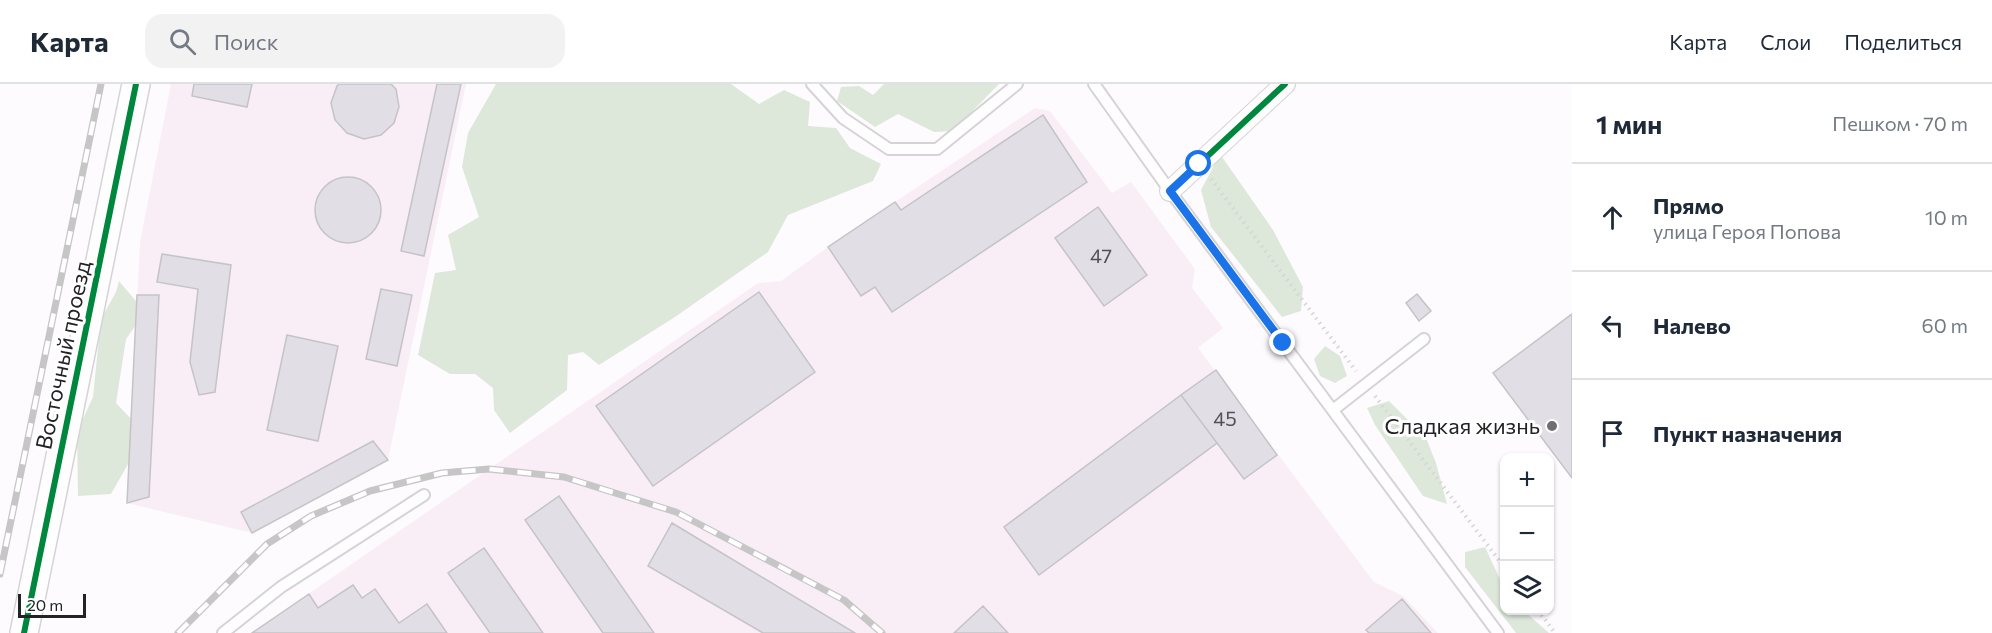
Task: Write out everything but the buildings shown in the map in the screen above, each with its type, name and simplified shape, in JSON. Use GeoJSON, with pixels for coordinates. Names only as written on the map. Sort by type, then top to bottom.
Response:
{"type":"FeatureCollection","features":[{"type":"Feature","properties":{"kind":"street","name":"Восточный проезд"},"geometry":{"type":"LineString","coordinates":[[24,633],[136,84]]}},
{"type":"Feature","properties":{"kind":"street"},"geometry":{"type":"LineString","coordinates":[[1170,191],[1286,84]]}},
{"type":"Feature","properties":{"kind":"lane"},"geometry":{"type":"LineString","coordinates":[[812,84],[843,118],[889,149],[937,149],[1017,84]]}},
{"type":"Feature","properties":{"kind":"lane"},"geometry":{"type":"LineString","coordinates":[[1094,84],[1170,191],[1498,633]]}},
{"type":"Feature","properties":{"kind":"lane"},"geometry":{"type":"LineString","coordinates":[[1333,410],[1424,339]]}},
{"type":"Feature","properties":{"kind":"lane"},"geometry":{"type":"LineString","coordinates":[[223,633],[280,587],[424,495]]}},
{"type":"Feature","properties":{"kind":"path"},"geometry":{"type":"LineString","coordinates":[[1199,164],[1500,562]]}},
{"type":"Feature","properties":{"kind":"path"},"geometry":{"type":"LineString","coordinates":[[1542,615],[1555,633]]}},
{"type":"Feature","properties":{"kind":"shaded area"},"geometry":{"type":"Polygon","coordinates":[[[171,84],[466,84],[388,460],[252,533],[127,503],[140,242],[171,84]]]}},
{"type":"Feature","properties":{"kind":"shaded area"},"geometry":{"type":"Polygon","coordinates":[[[496,84],[731,84],[759,104],[784,90],[810,102],[808,126],[836,128],[850,148],[881,164],[873,181],[788,215],[768,252],[675,317],[599,365],[583,352],[568,355],[567,390],[510,433],[494,410],[493,388],[475,374],[450,374],[418,355],[435,273],[456,270],[448,235],[479,217],[462,167],[468,133],[496,84]]]}},
{"type":"Feature","properties":{"kind":"shaded area"},"geometry":{"type":"Polygon","coordinates":[[[884,84],[999,84],[953,131],[934,132],[898,114],[875,127],[837,101],[841,87],[859,86],[873,95],[884,84]]]}},
{"type":"Feature","properties":{"kind":"shaded area"},"geometry":{"type":"Polygon","coordinates":[[[1035,108],[1050,111],[1112,193],[1131,182],[1195,269],[1192,288],[1223,328],[1198,348],[1374,582],[1403,596],[1438,633],[252,633],[758,283],[781,281],[1035,108]]]}},
{"type":"Feature","properties":{"kind":"shaded area"},"geometry":{"type":"Polygon","coordinates":[[[1220,154],[1273,230],[1303,287],[1301,311],[1282,317],[1211,227],[1201,190],[1220,154]]]}},
{"type":"Feature","properties":{"kind":"shaded area"},"geometry":{"type":"Polygon","coordinates":[[[119,281],[145,312],[126,339],[116,403],[137,425],[136,450],[111,494],[78,496],[77,432],[93,397],[101,319],[116,292],[119,281]]]}},
{"type":"Feature","properties":{"kind":"shaded area"},"geometry":{"type":"Polygon","coordinates":[[[1325,346],[1340,356],[1347,376],[1335,383],[1320,376],[1314,359],[1325,346]]]}},
{"type":"Feature","properties":{"kind":"shaded area"},"geometry":{"type":"Polygon","coordinates":[[[1389,401],[1426,438],[1436,463],[1447,504],[1423,496],[1375,425],[1367,408],[1389,401]]]}},
{"type":"Feature","properties":{"kind":"shaded area"},"geometry":{"type":"Polygon","coordinates":[[[1485,547],[1500,579],[1500,612],[1465,567],[1465,552],[1485,547]]]}},
{"type":"Feature","properties":{"kind":"shaded area"},"geometry":{"type":"Polygon","coordinates":[[[1502,615],[1529,615],[1549,633],[1516,633],[1502,615]]]}},
{"type":"Feature","properties":{"kind":"railway"},"geometry":{"type":"LineString","coordinates":[[0,574],[101,84]]}},
{"type":"Feature","properties":{"kind":"railway"},"geometry":{"type":"LineString","coordinates":[[178,633],[267,544],[311,516],[370,491],[442,473],[489,469],[564,477],[676,512],[844,600],[882,633]]}},
{"type":"Feature","properties":{"kind":"cycle path"},"geometry":{"type":"LineString","coordinates":[[24,633],[136,84]]}},
{"type":"Feature","properties":{"kind":"cycle path"},"geometry":{"type":"LineString","coordinates":[[1170,191],[1285,84]]}},
{"type":"Feature","properties":{"kind":"place","name":"Сладкая жизнь"},"geometry":{"type":"Point","coordinates":[1552,426]}},
{"type":"Feature","properties":{"kind":"route"},"geometry":{"type":"LineString","coordinates":[[1199,164],[1170,191],[1283,343]]}}]}
